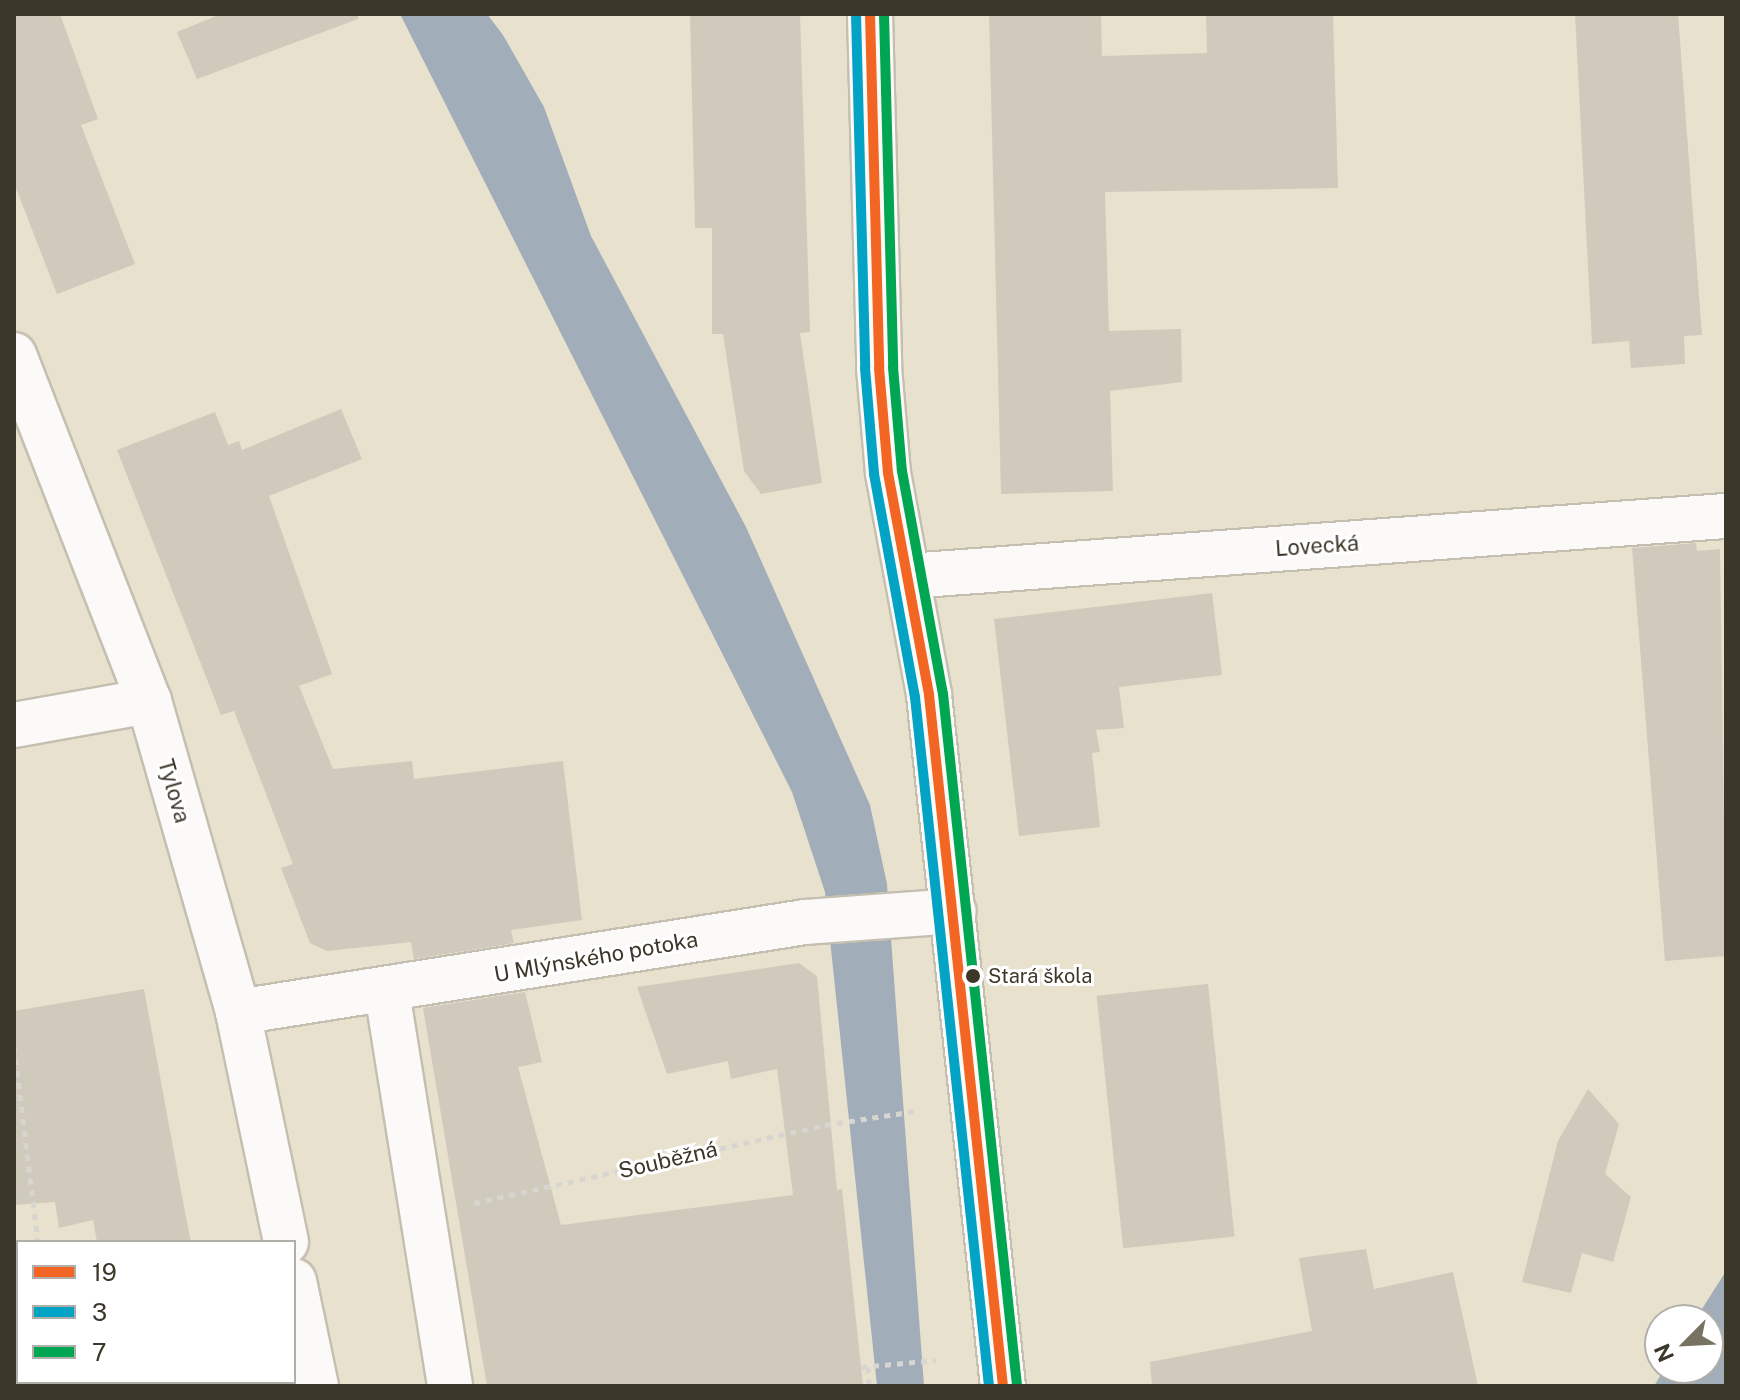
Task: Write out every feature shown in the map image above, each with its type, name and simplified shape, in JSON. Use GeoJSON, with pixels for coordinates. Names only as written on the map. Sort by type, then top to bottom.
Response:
{"type":"FeatureCollection","features":[{"type":"Feature","properties":{"kind":"street"},"geometry":{"type":"LineString","coordinates":[[870,14],[879,368],[888,473],[908,576],[954,911],[1003,1386]]}},
{"type":"Feature","properties":{"kind":"street","name":"Tylova"},"geometry":{"type":"LineString","coordinates":[[14,355],[149,701],[238,1012],[286,1240]]}},
{"type":"Feature","properties":{"kind":"street","name":"Lovecká"},"geometry":{"type":"LineString","coordinates":[[908,576],[1726,516]]}},
{"type":"Feature","properties":{"kind":"street"},"geometry":{"type":"LineString","coordinates":[[14,725],[149,701]]}},
{"type":"Feature","properties":{"kind":"street","name":"U Mlýnského potoka"},"geometry":{"type":"LineString","coordinates":[[238,1012],[387,992],[805,922],[954,911]]}},
{"type":"Feature","properties":{"kind":"street"},"geometry":{"type":"LineString","coordinates":[[387,992],[450,1386]]}},
{"type":"Feature","properties":{"kind":"street"},"geometry":{"type":"LineString","coordinates":[[296,1299],[300,1336],[316,1386]]}},
{"type":"Feature","properties":{"kind":"path"},"geometry":{"type":"LineString","coordinates":[[14,1047],[38,1240]]}},
{"type":"Feature","properties":{"kind":"path","name":"Souběžná"},"geometry":{"type":"LineString","coordinates":[[422,1215],[825,1125],[916,1111]]}},
{"type":"Feature","properties":{"kind":"path"},"geometry":{"type":"LineString","coordinates":[[869,1386],[864,1367],[936,1360]]}},
{"type":"Feature","properties":{"kind":"water"},"geometry":{"type":"Polygon","coordinates":[[[400,14],[487,14],[503,35],[544,107],[591,236],[746,527],[870,805],[887,884],[924,1386],[877,1386],[825,892],[792,792],[400,14]]]}},
{"type":"Feature","properties":{"kind":"water"},"geometry":{"type":"Polygon","coordinates":[[[1726,1271],[1726,1386],[1654,1386],[1724,1384],[1724,1304],[1705,1304],[1726,1271]]]}},
{"type":"Feature","properties":{"kind":"building"},"geometry":{"type":"Polygon","coordinates":[[[14,14],[60,14],[98,119],[81,125],[135,264],[57,294],[14,183],[14,14]]]}},
{"type":"Feature","properties":{"kind":"building"},"geometry":{"type":"Polygon","coordinates":[[[221,14],[358,14],[358,19],[197,79],[177,32],[221,14]]]}},
{"type":"Feature","properties":{"kind":"building"},"geometry":{"type":"Polygon","coordinates":[[[690,14],[800,14],[810,332],[800,333],[822,483],[761,494],[744,471],[723,334],[712,334],[712,228],[695,228],[690,14]]]}},
{"type":"Feature","properties":{"kind":"building"},"geometry":{"type":"Polygon","coordinates":[[[989,14],[1101,14],[1102,56],[1207,53],[1206,14],[1333,14],[1338,188],[1105,192],[1109,331],[1181,329],[1182,382],[1110,391],[1113,491],[1001,494],[989,14]]]}},
{"type":"Feature","properties":{"kind":"building"},"geometry":{"type":"Polygon","coordinates":[[[1575,14],[1678,14],[1702,335],[1684,336],[1685,364],[1631,368],[1629,341],[1592,344],[1575,14]]]}},
{"type":"Feature","properties":{"kind":"building"},"geometry":{"type":"Polygon","coordinates":[[[341,409],[362,459],[269,496],[332,674],[299,686],[333,769],[412,761],[414,779],[563,761],[582,920],[511,930],[514,943],[414,959],[411,942],[327,951],[310,943],[281,868],[293,864],[234,711],[221,715],[117,450],[215,412],[228,445],[239,441],[242,450],[341,409]]]}},
{"type":"Feature","properties":{"kind":"building"},"geometry":{"type":"Polygon","coordinates":[[[1696,543],[1697,551],[1720,549],[1726,956],[1665,961],[1632,548],[1696,543]]]}},
{"type":"Feature","properties":{"kind":"building"},"geometry":{"type":"Polygon","coordinates":[[[1212,593],[1222,675],[1119,687],[1124,728],[1096,730],[1100,752],[1092,753],[1100,827],[1019,836],[994,619],[1212,593]]]}},
{"type":"Feature","properties":{"kind":"building"},"geometry":{"type":"Polygon","coordinates":[[[799,963],[817,976],[837,1190],[842,1189],[863,1386],[487,1386],[423,1008],[525,992],[542,1062],[518,1067],[561,1225],[793,1195],[777,1069],[731,1079],[728,1061],[667,1074],[637,987],[799,963]]]}},
{"type":"Feature","properties":{"kind":"building"},"geometry":{"type":"Polygon","coordinates":[[[1208,984],[1235,1237],[1123,1248],[1097,996],[1208,984]]]}},
{"type":"Feature","properties":{"kind":"building"},"geometry":{"type":"Polygon","coordinates":[[[144,989],[191,1240],[97,1240],[93,1220],[59,1228],[55,1202],[14,1205],[14,1011],[144,989]]]}},
{"type":"Feature","properties":{"kind":"building"},"geometry":{"type":"Polygon","coordinates":[[[1588,1089],[1619,1124],[1605,1174],[1631,1197],[1613,1262],[1582,1253],[1571,1293],[1522,1282],[1558,1141],[1588,1089]]]}},
{"type":"Feature","properties":{"kind":"building"},"geometry":{"type":"Polygon","coordinates":[[[1366,1249],[1374,1289],[1453,1272],[1478,1386],[1152,1386],[1150,1362],[1312,1331],[1299,1258],[1366,1249]]]}},
{"type":"Feature","properties":{"kind":"transit line","name":"3"},"geometry":{"type":"LineString","coordinates":[[856,14],[865,368],[874,474],[915,697],[989,1386]]}},
{"type":"Feature","properties":{"kind":"transit line","name":"19"},"geometry":{"type":"LineString","coordinates":[[870,14],[879,368],[888,473],[929,695],[1003,1386]]}},
{"type":"Feature","properties":{"kind":"transit line","name":"7"},"geometry":{"type":"LineString","coordinates":[[884,14],[893,367],[902,471],[943,694],[1017,1385]]}},
{"type":"Feature","properties":{"kind":"place","name":"Stará škola"},"geometry":{"type":"Point","coordinates":[973,976]}}]}
